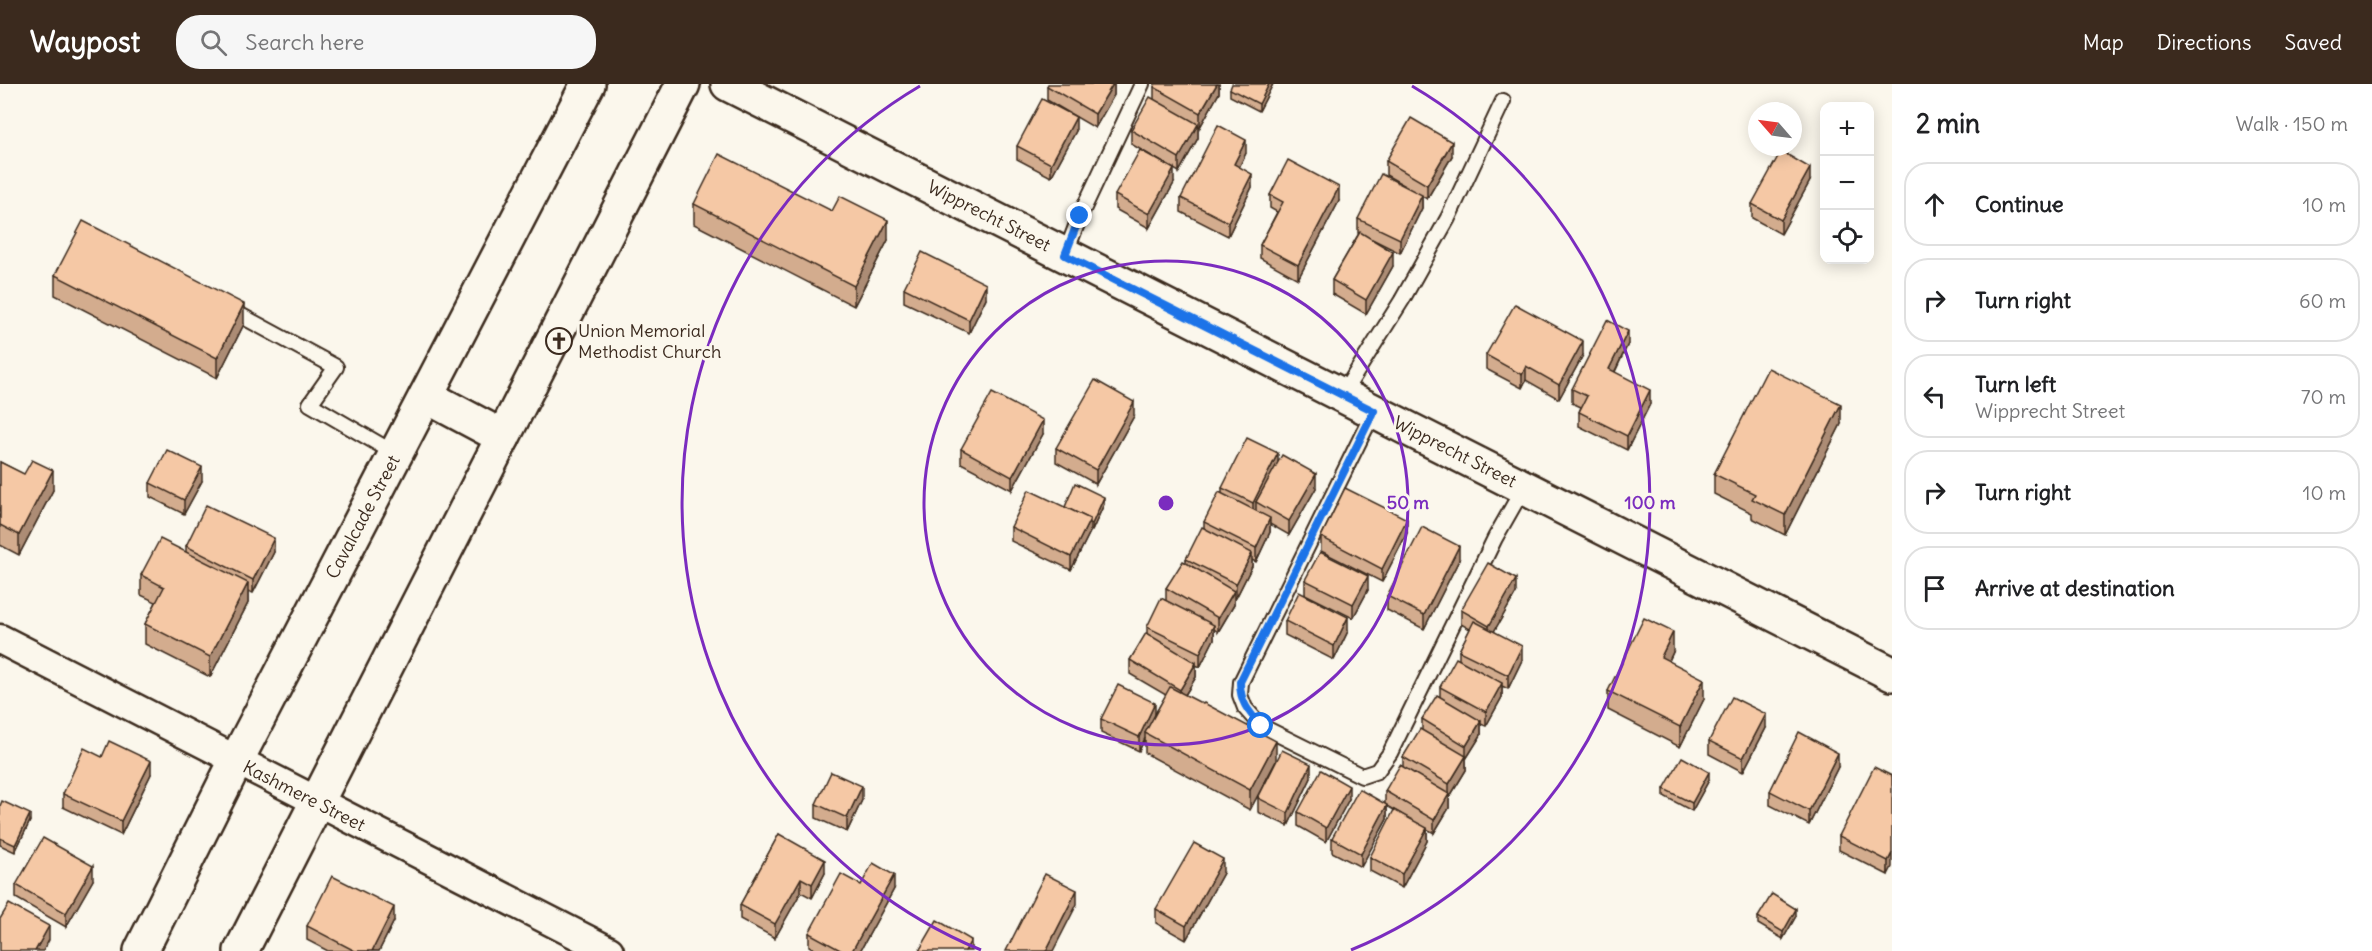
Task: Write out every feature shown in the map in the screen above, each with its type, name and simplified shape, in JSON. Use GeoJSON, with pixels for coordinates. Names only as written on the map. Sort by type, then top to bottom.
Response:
{"type":"FeatureCollection","features":[{"type":"Feature","properties":{"kind":"main road","name":"Cavalcade Street"},"geometry":{"type":"LineString","coordinates":[[141,951],[236,761],[588,84]]}},
{"type":"Feature","properties":{"kind":"main road"},"geometry":{"type":"LineString","coordinates":[[241,951],[683,84]]}},
{"type":"Feature","properties":{"kind":"main road","name":"Wipprecht Street"},"geometry":{"type":"LineString","coordinates":[[728,84],[1892,674]]}},
{"type":"Feature","properties":{"kind":"main road"},"geometry":{"type":"LineString","coordinates":[[426,396],[503,437]]}},
{"type":"Feature","properties":{"kind":"street","name":"Kashmere Street"},"geometry":{"type":"LineString","coordinates":[[0,639],[609,951]]}},
{"type":"Feature","properties":{"kind":"lane"},"geometry":{"type":"LineString","coordinates":[[1065,255],[1080,216],[1142,84]]}},
{"type":"Feature","properties":{"kind":"lane"},"geometry":{"type":"LineString","coordinates":[[1342,395],[1402,300],[1448,218],[1503,101]]}},
{"type":"Feature","properties":{"kind":"lane"},"geometry":{"type":"LineString","coordinates":[[222,305],[336,367],[310,404],[396,454]]}},
{"type":"Feature","properties":{"kind":"lane"},"geometry":{"type":"LineString","coordinates":[[1374,411],[1240,682],[1240,695],[1245,708],[1261,726],[1362,776],[1377,771],[1390,753],[1495,538],[1524,487]]}},
{"type":"Feature","properties":{"kind":"building"},"geometry":{"type":"Polygon","coordinates":[[[1048,84],[1113,84],[1095,114],[1047,86],[1048,84]]]}},
{"type":"Feature","properties":{"kind":"building"},"geometry":{"type":"Polygon","coordinates":[[[1155,84],[1217,84],[1200,113],[1154,87],[1155,84]]]}},
{"type":"Feature","properties":{"kind":"building"},"geometry":{"type":"Polygon","coordinates":[[[1232,84],[1269,84],[1259,104],[1230,89],[1232,84]]]}},
{"type":"Feature","properties":{"kind":"building"},"geometry":{"type":"Polygon","coordinates":[[[1150,97],[1198,124],[1179,158],[1131,130],[1150,97]]]}},
{"type":"Feature","properties":{"kind":"building"},"geometry":{"type":"Polygon","coordinates":[[[1042,99],[1076,117],[1051,164],[1017,146],[1042,99]]]}},
{"type":"Feature","properties":{"kind":"building"},"geometry":{"type":"Polygon","coordinates":[[[1411,118],[1452,142],[1427,185],[1386,161],[1411,118]]]}},
{"type":"Feature","properties":{"kind":"building"},"geometry":{"type":"Polygon","coordinates":[[[1218,125],[1246,140],[1234,164],[1252,174],[1228,222],[1181,198],[1218,125]]]}},
{"type":"Feature","properties":{"kind":"building"},"geometry":{"type":"Polygon","coordinates":[[[1140,150],[1174,169],[1149,214],[1115,195],[1140,150]]]}},
{"type":"Feature","properties":{"kind":"building"},"geometry":{"type":"Polygon","coordinates":[[[719,154],[832,211],[840,196],[888,220],[854,286],[694,204],[719,154]]]}},
{"type":"Feature","properties":{"kind":"building"},"geometry":{"type":"Polygon","coordinates":[[[1778,156],[1790,156],[1810,168],[1781,220],[1752,204],[1778,156]]]}},
{"type":"Feature","properties":{"kind":"building"},"geometry":{"type":"Polygon","coordinates":[[[1288,160],[1339,187],[1298,265],[1260,245],[1283,202],[1270,195],[1288,160]]]}},
{"type":"Feature","properties":{"kind":"building"},"geometry":{"type":"Polygon","coordinates":[[[1381,174],[1422,195],[1400,239],[1358,219],[1381,174]]]}},
{"type":"Feature","properties":{"kind":"building"},"geometry":{"type":"Polygon","coordinates":[[[83,221],[244,304],[217,358],[55,275],[83,221]]]}},
{"type":"Feature","properties":{"kind":"building"},"geometry":{"type":"Polygon","coordinates":[[[1360,232],[1393,252],[1366,300],[1332,280],[1360,232]]]}},
{"type":"Feature","properties":{"kind":"building"},"geometry":{"type":"Polygon","coordinates":[[[922,252],[986,284],[969,320],[904,288],[922,252]]]}},
{"type":"Feature","properties":{"kind":"building"},"geometry":{"type":"Polygon","coordinates":[[[1515,304],[1583,341],[1559,385],[1526,366],[1522,375],[1486,355],[1515,304]]]}},
{"type":"Feature","properties":{"kind":"building"},"geometry":{"type":"Polygon","coordinates":[[[1607,320],[1628,331],[1609,369],[1650,390],[1627,436],[1579,412],[1587,396],[1572,389],[1607,320]]]}},
{"type":"Feature","properties":{"kind":"building"},"geometry":{"type":"Polygon","coordinates":[[[1768,368],[1841,404],[1785,515],[1752,499],[1755,494],[1714,474],[1768,368]]]}},
{"type":"Feature","properties":{"kind":"building"},"geometry":{"type":"Polygon","coordinates":[[[1095,380],[1134,402],[1096,470],[1056,448],[1095,380]]]}},
{"type":"Feature","properties":{"kind":"building"},"geometry":{"type":"Polygon","coordinates":[[[992,393],[1043,420],[1012,477],[961,449],[992,393]]]}},
{"type":"Feature","properties":{"kind":"building"},"geometry":{"type":"Polygon","coordinates":[[[1247,438],[1278,453],[1253,503],[1222,488],[1247,438]]]}},
{"type":"Feature","properties":{"kind":"building"},"geometry":{"type":"Polygon","coordinates":[[[167,450],[202,467],[184,500],[150,483],[167,450]]]}},
{"type":"Feature","properties":{"kind":"building"},"geometry":{"type":"Polygon","coordinates":[[[1282,455],[1316,474],[1289,521],[1256,502],[1282,455]]]}},
{"type":"Feature","properties":{"kind":"building"},"geometry":{"type":"Polygon","coordinates":[[[32,460],[53,470],[19,535],[0,525],[0,462],[24,474],[32,460]]]}},
{"type":"Feature","properties":{"kind":"building"},"geometry":{"type":"Polygon","coordinates":[[[1075,483],[1104,497],[1092,524],[1090,519],[1065,507],[1075,483]]]}},
{"type":"Feature","properties":{"kind":"building"},"geometry":{"type":"Polygon","coordinates":[[[1345,488],[1407,519],[1382,569],[1321,537],[1345,488]]]}},
{"type":"Feature","properties":{"kind":"building"},"geometry":{"type":"Polygon","coordinates":[[[1029,490],[1090,519],[1071,557],[1011,527],[1029,490]]]}},
{"type":"Feature","properties":{"kind":"building"},"geometry":{"type":"Polygon","coordinates":[[[1219,492],[1270,518],[1256,548],[1204,522],[1219,492]]]}},
{"type":"Feature","properties":{"kind":"building"},"geometry":{"type":"Polygon","coordinates":[[[206,505],[274,538],[253,580],[186,546],[206,505]]]}},
{"type":"Feature","properties":{"kind":"building"},"geometry":{"type":"Polygon","coordinates":[[[1202,527],[1252,553],[1236,584],[1186,559],[1202,527]]]}},
{"type":"Feature","properties":{"kind":"building"},"geometry":{"type":"Polygon","coordinates":[[[1422,527],[1459,546],[1424,615],[1387,596],[1422,527]]]}},
{"type":"Feature","properties":{"kind":"building"},"geometry":{"type":"Polygon","coordinates":[[[160,539],[248,583],[210,657],[145,624],[164,587],[141,575],[160,539]]]}},
{"type":"Feature","properties":{"kind":"building"},"geometry":{"type":"Polygon","coordinates":[[[1320,552],[1368,576],[1353,604],[1305,580],[1320,552]]]}},
{"type":"Feature","properties":{"kind":"building"},"geometry":{"type":"Polygon","coordinates":[[[1183,561],[1234,591],[1218,618],[1166,588],[1183,561]]]}},
{"type":"Feature","properties":{"kind":"building"},"geometry":{"type":"Polygon","coordinates":[[[1488,563],[1516,579],[1489,626],[1461,610],[1488,563]]]}},
{"type":"Feature","properties":{"kind":"building"},"geometry":{"type":"Polygon","coordinates":[[[1299,592],[1348,617],[1334,646],[1285,621],[1299,592]]]}},
{"type":"Feature","properties":{"kind":"building"},"geometry":{"type":"Polygon","coordinates":[[[1161,598],[1214,625],[1200,653],[1147,627],[1161,598]]]}},
{"type":"Feature","properties":{"kind":"building"},"geometry":{"type":"Polygon","coordinates":[[[1644,618],[1673,632],[1661,657],[1704,679],[1680,727],[1608,691],[1644,618]]]}},
{"type":"Feature","properties":{"kind":"building"},"geometry":{"type":"Polygon","coordinates":[[[1474,621],[1522,646],[1508,675],[1459,651],[1474,621]]]}},
{"type":"Feature","properties":{"kind":"building"},"geometry":{"type":"Polygon","coordinates":[[[1146,633],[1196,663],[1180,690],[1130,660],[1146,633]]]}},
{"type":"Feature","properties":{"kind":"building"},"geometry":{"type":"Polygon","coordinates":[[[1456,658],[1502,683],[1486,712],[1440,687],[1456,658]]]}},
{"type":"Feature","properties":{"kind":"building"},"geometry":{"type":"Polygon","coordinates":[[[1118,685],[1155,703],[1139,737],[1101,719],[1118,685]]]}},
{"type":"Feature","properties":{"kind":"building"},"geometry":{"type":"Polygon","coordinates":[[[1170,687],[1276,741],[1250,790],[1145,733],[1170,687]]]}},
{"type":"Feature","properties":{"kind":"building"},"geometry":{"type":"Polygon","coordinates":[[[1437,695],[1481,721],[1466,746],[1422,719],[1437,695]]]}},
{"type":"Feature","properties":{"kind":"building"},"geometry":{"type":"Polygon","coordinates":[[[1732,697],[1766,714],[1743,758],[1709,741],[1732,697]]]}},
{"type":"Feature","properties":{"kind":"building"},"geometry":{"type":"Polygon","coordinates":[[[1420,729],[1466,756],[1449,784],[1403,757],[1420,729]]]}},
{"type":"Feature","properties":{"kind":"building"},"geometry":{"type":"Polygon","coordinates":[[[1799,732],[1838,753],[1809,811],[1770,791],[1799,732]]]}},
{"type":"Feature","properties":{"kind":"building"},"geometry":{"type":"Polygon","coordinates":[[[109,741],[151,761],[121,821],[63,794],[84,748],[102,757],[109,741]]]}},
{"type":"Feature","properties":{"kind":"building"},"geometry":{"type":"Polygon","coordinates":[[[1282,750],[1311,764],[1288,813],[1258,798],[1282,750]]]}},
{"type":"Feature","properties":{"kind":"building"},"geometry":{"type":"Polygon","coordinates":[[[1682,757],[1709,772],[1692,803],[1664,789],[1682,757]]]}},
{"type":"Feature","properties":{"kind":"building"},"geometry":{"type":"Polygon","coordinates":[[[1400,765],[1449,794],[1434,820],[1385,791],[1400,765]]]}},
{"type":"Feature","properties":{"kind":"building"},"geometry":{"type":"Polygon","coordinates":[[[1874,767],[1892,776],[1892,853],[1888,861],[1839,836],[1874,767]]]}},
{"type":"Feature","properties":{"kind":"building"},"geometry":{"type":"Polygon","coordinates":[[[1321,770],[1349,786],[1326,828],[1298,812],[1321,770]]]}},
{"type":"Feature","properties":{"kind":"building"},"geometry":{"type":"Polygon","coordinates":[[[831,772],[862,786],[847,818],[816,804],[831,772]]]}},
{"type":"Feature","properties":{"kind":"building"},"geometry":{"type":"Polygon","coordinates":[[[1359,789],[1387,805],[1361,854],[1332,838],[1359,789]]]}},
{"type":"Feature","properties":{"kind":"building"},"geometry":{"type":"Polygon","coordinates":[[[2,801],[30,814],[15,845],[0,838],[2,801]]]}},
{"type":"Feature","properties":{"kind":"building"},"geometry":{"type":"Polygon","coordinates":[[[1394,810],[1427,828],[1402,874],[1370,857],[1394,810]]]}},
{"type":"Feature","properties":{"kind":"building"},"geometry":{"type":"Polygon","coordinates":[[[779,834],[825,860],[812,884],[801,878],[775,924],[740,905],[779,834]]]}},
{"type":"Feature","properties":{"kind":"building"},"geometry":{"type":"Polygon","coordinates":[[[43,838],[93,866],[66,913],[16,885],[43,838]]]}},
{"type":"Feature","properties":{"kind":"building"},"geometry":{"type":"Polygon","coordinates":[[[1194,843],[1223,859],[1186,926],[1156,909],[1194,843]]]}},
{"type":"Feature","properties":{"kind":"building"},"geometry":{"type":"Polygon","coordinates":[[[873,863],[894,875],[852,951],[842,951],[809,933],[841,874],[861,885],[873,863]]]}},
{"type":"Feature","properties":{"kind":"building"},"geometry":{"type":"Polygon","coordinates":[[[1045,874],[1077,890],[1046,951],[1006,951],[1045,874]]]}},
{"type":"Feature","properties":{"kind":"building"},"geometry":{"type":"Polygon","coordinates":[[[332,876],[394,907],[372,951],[355,951],[307,926],[332,876]]]}},
{"type":"Feature","properties":{"kind":"building"},"geometry":{"type":"Polygon","coordinates":[[[1772,894],[1796,909],[1783,932],[1758,917],[1772,894]]]}},
{"type":"Feature","properties":{"kind":"building"},"geometry":{"type":"Polygon","coordinates":[[[9,904],[49,926],[35,951],[0,951],[0,919],[9,904]]]}},
{"type":"Feature","properties":{"kind":"building"},"geometry":{"type":"Polygon","coordinates":[[[937,920],[971,940],[965,951],[919,951],[937,920]]]}},
{"type":"Feature","properties":{"kind":"place","name":"Union Memorial Methodist Church"},"geometry":{"type":"Point","coordinates":[559,341]}},
{"type":"Feature","properties":{"kind":"route"},"geometry":{"type":"LineString","coordinates":[[1080,216],[1065,255],[1374,411],[1240,682],[1240,695],[1245,708],[1261,726]]}}]}
